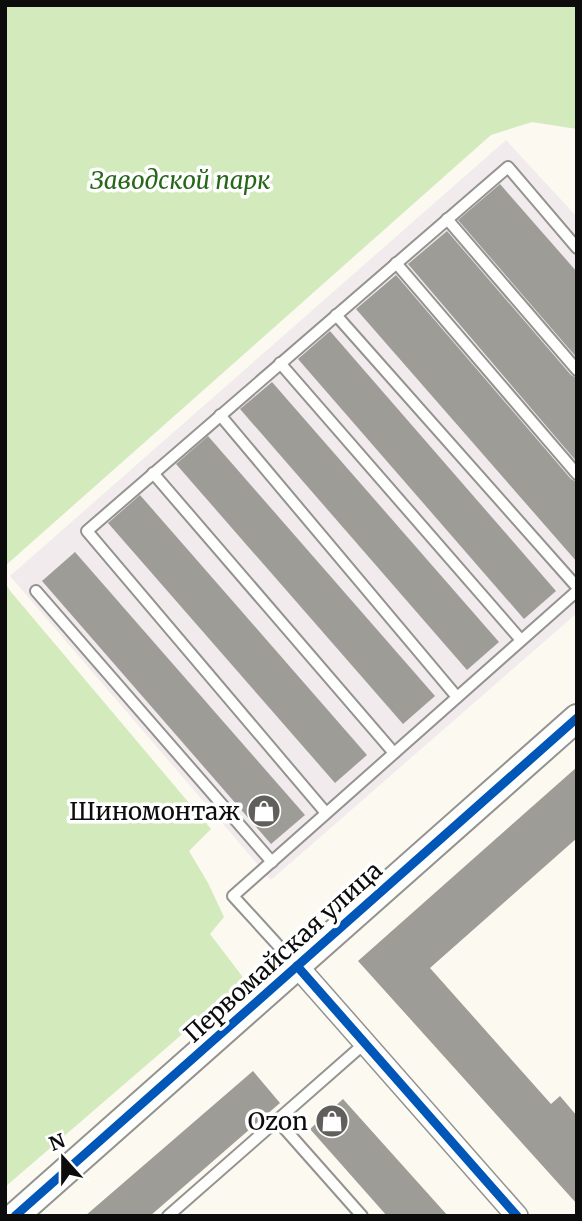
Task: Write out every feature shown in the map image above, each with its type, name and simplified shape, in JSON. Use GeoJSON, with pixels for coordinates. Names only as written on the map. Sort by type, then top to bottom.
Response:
{"type":"FeatureCollection","features":[{"type":"Feature","properties":{"kind":"street","name":"Первомайская улица"},"geometry":{"type":"LineString","coordinates":[[17,1215],[577,718]]}},
{"type":"Feature","properties":{"kind":"street"},"geometry":{"type":"LineString","coordinates":[[297,965],[517,1216]]}},
{"type":"Feature","properties":{"kind":"lane"},"geometry":{"type":"LineString","coordinates":[[326,813],[87,531],[508,167],[577,248]]}},
{"type":"Feature","properties":{"kind":"lane"},"geometry":{"type":"LineString","coordinates":[[447,219],[577,370]]}},
{"type":"Feature","properties":{"kind":"lane"},"geometry":{"type":"LineString","coordinates":[[396,263],[577,474]]}},
{"type":"Feature","properties":{"kind":"lane"},"geometry":{"type":"LineString","coordinates":[[297,965],[233,896],[577,589],[336,315]]}},
{"type":"Feature","properties":{"kind":"lane"},"geometry":{"type":"LineString","coordinates":[[280,363],[521,640]]}},
{"type":"Feature","properties":{"kind":"lane"},"geometry":{"type":"LineString","coordinates":[[220,415],[457,697]]}},
{"type":"Feature","properties":{"kind":"lane"},"geometry":{"type":"LineString","coordinates":[[153,473],[394,753]]}},
{"type":"Feature","properties":{"kind":"lane"},"geometry":{"type":"LineString","coordinates":[[36,591],[272,862]]}},
{"type":"Feature","properties":{"kind":"lane"},"geometry":{"type":"LineString","coordinates":[[168,1216],[365,1043]]}},
{"type":"Feature","properties":{"kind":"lane"},"geometry":{"type":"LineString","coordinates":[[277,1120],[362,1216]]}},
{"type":"Feature","properties":{"kind":"shaded area"},"geometry":{"type":"Polygon","coordinates":[[[506,140],[577,217],[577,613],[271,880],[10,576],[506,140]]]}},
{"type":"Feature","properties":{"kind":"green space","name":"Заводской парк"},"geometry":{"type":"Polygon","coordinates":[[[5,5],[577,5],[577,129],[532,122],[491,135],[5,566],[5,5]]]}},
{"type":"Feature","properties":{"kind":"green space"},"geometry":{"type":"Polygon","coordinates":[[[5,583],[211,829],[189,851],[224,917],[210,934],[245,980],[5,1187],[5,583]]]}},
{"type":"Feature","properties":{"kind":"building"},"geometry":{"type":"Polygon","coordinates":[[[500,184],[577,272],[577,358],[458,220],[500,184]]]}},
{"type":"Feature","properties":{"kind":"building"},"geometry":{"type":"Polygon","coordinates":[[[447,231],[571,375],[577,378],[577,462],[408,264],[447,231]]]}},
{"type":"Feature","properties":{"kind":"building"},"geometry":{"type":"Polygon","coordinates":[[[396,275],[571,479],[577,482],[577,562],[356,309],[396,275]]]}},
{"type":"Feature","properties":{"kind":"building"},"geometry":{"type":"Polygon","coordinates":[[[330,331],[556,591],[524,619],[298,359],[330,331]]]}},
{"type":"Feature","properties":{"kind":"building"},"geometry":{"type":"Polygon","coordinates":[[[272,382],[499,642],[467,670],[240,409],[272,382]]]}},
{"type":"Feature","properties":{"kind":"building"},"geometry":{"type":"Polygon","coordinates":[[[208,436],[435,696],[403,724],[176,464],[208,436]]]}},
{"type":"Feature","properties":{"kind":"building"},"geometry":{"type":"Polygon","coordinates":[[[140,495],[367,755],[335,783],[108,523],[140,495]]]}},
{"type":"Feature","properties":{"kind":"building"},"geometry":{"type":"Polygon","coordinates":[[[75,552],[305,815],[271,844],[42,581],[75,552]]]}},
{"type":"Feature","properties":{"kind":"building"},"geometry":{"type":"Polygon","coordinates":[[[577,767],[577,838],[430,968],[551,1104],[560,1096],[577,1116],[577,1204],[358,961],[577,767]]]}},
{"type":"Feature","properties":{"kind":"building"},"geometry":{"type":"Polygon","coordinates":[[[253,1071],[280,1103],[150,1216],[85,1216],[253,1071]]]}},
{"type":"Feature","properties":{"kind":"building"},"geometry":{"type":"Polygon","coordinates":[[[343,1099],[448,1216],[387,1216],[310,1129],[343,1099]]]}},
{"type":"Feature","properties":{"kind":"cycle path"},"geometry":{"type":"LineString","coordinates":[[15,1216],[577,718]]}},
{"type":"Feature","properties":{"kind":"cycle path"},"geometry":{"type":"LineString","coordinates":[[297,966],[517,1216]]}},
{"type":"Feature","properties":{"kind":"place","name":"Шиномонтаж"},"geometry":{"type":"Point","coordinates":[264,811]}},
{"type":"Feature","properties":{"kind":"place","name":"Ozon"},"geometry":{"type":"Point","coordinates":[332,1121]}}]}
